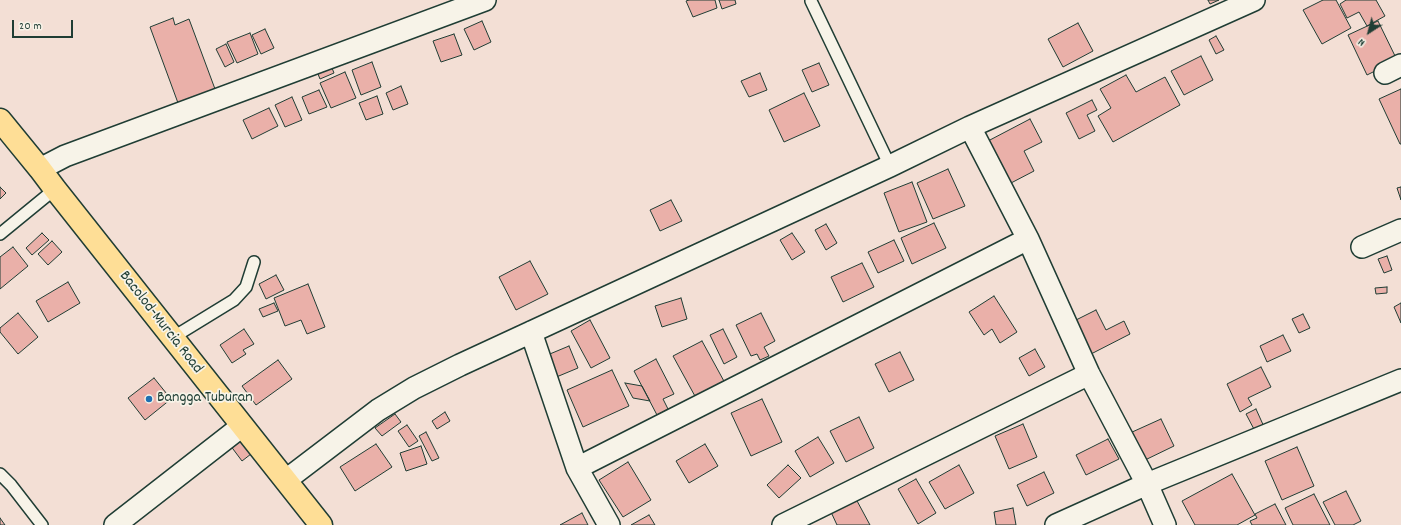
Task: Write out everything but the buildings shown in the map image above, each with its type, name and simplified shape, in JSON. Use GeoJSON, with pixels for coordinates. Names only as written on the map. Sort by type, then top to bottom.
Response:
{"type":"FeatureCollection","features":[{"type":"Feature","properties":{"kind":"main road","name":"Bacolod-Murcia Road"},"geometry":{"type":"LineString","coordinates":[[0,120],[321,525]]}},
{"type":"Feature","properties":{"kind":"street"},"geometry":{"type":"LineString","coordinates":[[40,169],[65,156],[485,0]]}},
{"type":"Feature","properties":{"kind":"street"},"geometry":{"type":"LineString","coordinates":[[286,480],[378,410],[434,378],[890,166],[970,127],[1254,0]]}},
{"type":"Feature","properties":{"kind":"street"},"geometry":{"type":"LineString","coordinates":[[970,127],[1028,239],[1088,374],[1147,484],[1165,525]]}},
{"type":"Feature","properties":{"kind":"street"},"geometry":{"type":"LineString","coordinates":[[1362,247],[1401,230]]}},
{"type":"Feature","properties":{"kind":"street"},"geometry":{"type":"LineString","coordinates":[[577,468],[1028,239]]}},
{"type":"Feature","properties":{"kind":"street"},"geometry":{"type":"LineString","coordinates":[[532,332],[577,468],[609,525]]}},
{"type":"Feature","properties":{"kind":"street"},"geometry":{"type":"LineString","coordinates":[[783,525],[1088,374]]}},
{"type":"Feature","properties":{"kind":"street"},"geometry":{"type":"LineString","coordinates":[[1056,525],[1147,484],[1401,380]]}},
{"type":"Feature","properties":{"kind":"street"},"geometry":{"type":"LineString","coordinates":[[115,525],[242,426]]}},
{"type":"Feature","properties":{"kind":"lane"},"geometry":{"type":"LineString","coordinates":[[811,1],[890,166]]}},
{"type":"Feature","properties":{"kind":"lane"},"geometry":{"type":"LineString","coordinates":[[0,234],[55,189]]}},
{"type":"Feature","properties":{"kind":"lane"},"geometry":{"type":"LineString","coordinates":[[172,338],[234,300],[246,287],[254,262]]}},
{"type":"Feature","properties":{"kind":"lane"},"geometry":{"type":"LineString","coordinates":[[0,474],[11,485],[42,525]]}},
{"type":"Feature","properties":{"kind":"place","name":"Bangga Tuburan"},"geometry":{"type":"Point","coordinates":[149,399]}}]}
